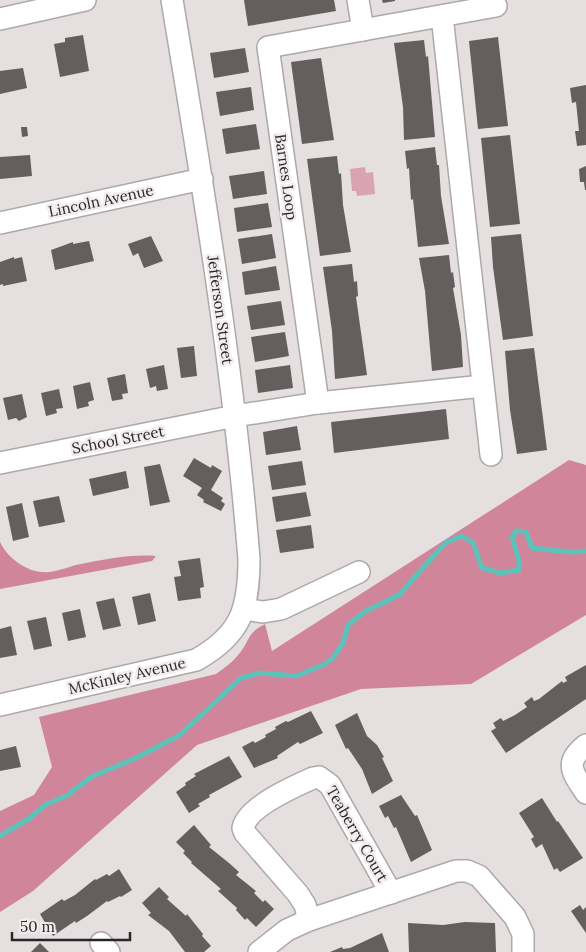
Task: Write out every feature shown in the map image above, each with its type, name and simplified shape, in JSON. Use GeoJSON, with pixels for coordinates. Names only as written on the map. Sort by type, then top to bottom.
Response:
{"type":"FeatureCollection","features":[{"type":"Feature","properties":{"kind":"street"},"geometry":{"type":"LineString","coordinates":[[0,19],[85,0]]}},
{"type":"Feature","properties":{"kind":"street","name":"Jefferson Street"},"geometry":{"type":"LineString","coordinates":[[172,0],[202,179],[235,416],[249,560],[249,581],[242,615]]}},
{"type":"Feature","properties":{"kind":"street"},"geometry":{"type":"LineString","coordinates":[[358,0],[363,30]]}},
{"type":"Feature","properties":{"kind":"street","name":"Barnes Loop"},"geometry":{"type":"LineString","coordinates":[[318,403],[268,47],[496,6]]}},
{"type":"Feature","properties":{"kind":"street"},"geometry":{"type":"LineString","coordinates":[[442,16],[491,455]]}},
{"type":"Feature","properties":{"kind":"street","name":"Lincoln Avenue"},"geometry":{"type":"LineString","coordinates":[[0,223],[202,179]]}},
{"type":"Feature","properties":{"kind":"street"},"geometry":{"type":"LineString","coordinates":[[235,416],[318,403],[483,386]]}},
{"type":"Feature","properties":{"kind":"street","name":"School Street"},"geometry":{"type":"LineString","coordinates":[[0,463],[235,416]]}},
{"type":"Feature","properties":{"kind":"street"},"geometry":{"type":"LineString","coordinates":[[242,615],[281,609],[359,572]]}},
{"type":"Feature","properties":{"kind":"street","name":"McKinley Avenue"},"geometry":{"type":"LineString","coordinates":[[0,705],[196,660],[216,649],[231,634],[242,615]]}},
{"type":"Feature","properties":{"kind":"street"},"geometry":{"type":"LineString","coordinates":[[586,745],[573,758],[571,765],[572,772],[586,793]]}},
{"type":"Feature","properties":{"kind":"street","name":"Teaberry Court"},"geometry":{"type":"LineString","coordinates":[[309,920],[305,905],[298,894],[245,833],[243,828],[249,817],[273,798],[313,778],[319,777],[330,785],[391,893]]}},
{"type":"Feature","properties":{"kind":"street"},"geometry":{"type":"LineString","coordinates":[[259,952],[288,930],[309,920],[456,871],[467,871],[478,876],[518,921],[523,934],[523,952]]}},
{"type":"Feature","properties":{"kind":"shaded area"},"geometry":{"type":"Polygon","coordinates":[[[365,167],[366,173],[373,172],[375,194],[357,196],[356,191],[352,191],[350,169],[365,167]]]}},
{"type":"Feature","properties":{"kind":"shaded area"},"geometry":{"type":"Polygon","coordinates":[[[569,460],[586,465],[586,615],[471,684],[361,689],[197,745],[33,891],[0,912],[0,811],[34,795],[52,767],[39,717],[216,674],[236,657],[253,632],[265,624],[272,651],[569,460]]]}},
{"type":"Feature","properties":{"kind":"shaded area"},"geometry":{"type":"Polygon","coordinates":[[[0,542],[7,553],[17,562],[29,569],[42,572],[116,558],[156,556],[152,561],[0,589],[0,542]]]}},
{"type":"Feature","properties":{"kind":"building"},"geometry":{"type":"Polygon","coordinates":[[[244,0],[334,0],[336,11],[248,26],[244,0]]]}},
{"type":"Feature","properties":{"kind":"building"},"geometry":{"type":"Polygon","coordinates":[[[382,0],[395,0],[395,1],[383,3],[382,0]]]}},
{"type":"Feature","properties":{"kind":"building"},"geometry":{"type":"Polygon","coordinates":[[[83,35],[89,71],[60,77],[54,44],[65,42],[65,38],[83,35]]]}},
{"type":"Feature","properties":{"kind":"building"},"geometry":{"type":"Polygon","coordinates":[[[498,37],[508,126],[478,129],[469,41],[498,37]]]}},
{"type":"Feature","properties":{"kind":"building"},"geometry":{"type":"Polygon","coordinates":[[[424,40],[426,57],[428,56],[435,137],[404,140],[403,107],[394,43],[424,40]]]}},
{"type":"Feature","properties":{"kind":"building"},"geometry":{"type":"Polygon","coordinates":[[[245,48],[249,72],[214,78],[210,53],[245,48]]]}},
{"type":"Feature","properties":{"kind":"building"},"geometry":{"type":"Polygon","coordinates":[[[321,58],[334,140],[302,144],[291,62],[321,58]]]}},
{"type":"Feature","properties":{"kind":"building"},"geometry":{"type":"Polygon","coordinates":[[[23,68],[27,88],[0,94],[0,71],[23,68]]]}},
{"type":"Feature","properties":{"kind":"building"},"geometry":{"type":"Polygon","coordinates":[[[586,85],[586,145],[577,146],[575,131],[579,131],[576,102],[572,103],[570,88],[586,85]]]}},
{"type":"Feature","properties":{"kind":"building"},"geometry":{"type":"Polygon","coordinates":[[[251,87],[254,110],[220,116],[216,92],[251,87]]]}},
{"type":"Feature","properties":{"kind":"building"},"geometry":{"type":"Polygon","coordinates":[[[256,124],[260,149],[226,154],[222,129],[256,124]]]}},
{"type":"Feature","properties":{"kind":"building"},"geometry":{"type":"Polygon","coordinates":[[[21,127],[27,127],[28,136],[22,137],[21,127]]]}},
{"type":"Feature","properties":{"kind":"building"},"geometry":{"type":"Polygon","coordinates":[[[510,135],[520,224],[490,227],[481,138],[510,135]]]}},
{"type":"Feature","properties":{"kind":"building"},"geometry":{"type":"Polygon","coordinates":[[[435,147],[449,244],[418,247],[413,199],[411,200],[409,168],[407,169],[405,151],[435,147]]]}},
{"type":"Feature","properties":{"kind":"building"},"geometry":{"type":"Polygon","coordinates":[[[30,155],[32,176],[0,179],[0,157],[30,155]]]}},
{"type":"Feature","properties":{"kind":"building"},"geometry":{"type":"Polygon","coordinates":[[[337,156],[339,174],[341,173],[343,205],[351,252],[320,256],[307,159],[337,156]]]}},
{"type":"Feature","properties":{"kind":"building"},"geometry":{"type":"Polygon","coordinates":[[[586,166],[585,190],[584,182],[580,182],[579,169],[586,166]]]}},
{"type":"Feature","properties":{"kind":"building"},"geometry":{"type":"Polygon","coordinates":[[[264,171],[267,194],[233,199],[229,176],[264,171]]]}},
{"type":"Feature","properties":{"kind":"building"},"geometry":{"type":"Polygon","coordinates":[[[268,203],[272,227],[237,232],[234,208],[268,203]]]}},
{"type":"Feature","properties":{"kind":"building"},"geometry":{"type":"Polygon","coordinates":[[[272,234],[276,258],[242,264],[238,239],[272,234]]]}},
{"type":"Feature","properties":{"kind":"building"},"geometry":{"type":"Polygon","coordinates":[[[521,234],[533,336],[503,340],[491,237],[521,234]]]}},
{"type":"Feature","properties":{"kind":"building"},"geometry":{"type":"Polygon","coordinates":[[[151,236],[163,261],[144,268],[138,253],[133,256],[128,244],[151,236]]]}},
{"type":"Feature","properties":{"kind":"building"},"geometry":{"type":"Polygon","coordinates":[[[89,241],[94,261],[55,270],[51,250],[73,242],[73,244],[89,241]]]}},
{"type":"Feature","properties":{"kind":"building"},"geometry":{"type":"Polygon","coordinates":[[[449,255],[461,335],[463,367],[432,371],[425,291],[419,258],[449,255]]]}},
{"type":"Feature","properties":{"kind":"building"},"geometry":{"type":"Polygon","coordinates":[[[14,257],[14,259],[22,257],[27,281],[0,285],[0,262],[14,257]]]}},
{"type":"Feature","properties":{"kind":"building"},"geometry":{"type":"Polygon","coordinates":[[[352,264],[354,282],[357,281],[358,296],[356,297],[367,375],[335,379],[332,331],[323,267],[352,264]]]}},
{"type":"Feature","properties":{"kind":"building"},"geometry":{"type":"Polygon","coordinates":[[[276,266],[280,290],[245,295],[242,272],[276,266]]]}},
{"type":"Feature","properties":{"kind":"building"},"geometry":{"type":"Polygon","coordinates":[[[281,301],[285,325],[251,330],[247,306],[281,301]]]}},
{"type":"Feature","properties":{"kind":"building"},"geometry":{"type":"Polygon","coordinates":[[[285,332],[289,356],[255,362],[251,337],[285,332]]]}},
{"type":"Feature","properties":{"kind":"building"},"geometry":{"type":"Polygon","coordinates":[[[194,346],[197,376],[181,378],[177,348],[194,346]]]}},
{"type":"Feature","properties":{"kind":"building"},"geometry":{"type":"Polygon","coordinates":[[[534,348],[547,450],[517,454],[510,410],[505,351],[534,348]]]}},
{"type":"Feature","properties":{"kind":"building"},"geometry":{"type":"Polygon","coordinates":[[[164,365],[168,389],[157,391],[156,386],[150,388],[146,369],[164,365]]]}},
{"type":"Feature","properties":{"kind":"building"},"geometry":{"type":"Polygon","coordinates":[[[290,365],[293,388],[258,393],[255,370],[290,365]]]}},
{"type":"Feature","properties":{"kind":"building"},"geometry":{"type":"Polygon","coordinates":[[[125,374],[128,393],[122,394],[123,399],[112,401],[107,378],[125,374]]]}},
{"type":"Feature","properties":{"kind":"building"},"geometry":{"type":"Polygon","coordinates":[[[90,382],[94,400],[88,402],[89,406],[77,409],[73,386],[90,382]]]}},
{"type":"Feature","properties":{"kind":"building"},"geometry":{"type":"Polygon","coordinates":[[[59,389],[63,408],[56,409],[57,413],[46,416],[41,393],[59,389]]]}},
{"type":"Feature","properties":{"kind":"building"},"geometry":{"type":"Polygon","coordinates":[[[22,394],[27,417],[19,421],[16,418],[8,420],[3,398],[22,394]]]}},
{"type":"Feature","properties":{"kind":"building"},"geometry":{"type":"Polygon","coordinates":[[[446,409],[449,439],[334,453],[331,422],[446,409]]]}},
{"type":"Feature","properties":{"kind":"building"},"geometry":{"type":"Polygon","coordinates":[[[297,426],[301,450],[266,455],[263,432],[297,426]]]}},
{"type":"Feature","properties":{"kind":"building"},"geometry":{"type":"Polygon","coordinates":[[[194,458],[211,468],[212,465],[222,471],[211,490],[223,498],[221,501],[225,504],[221,511],[203,502],[204,500],[197,495],[202,488],[183,476],[194,458]]]}},
{"type":"Feature","properties":{"kind":"building"},"geometry":{"type":"Polygon","coordinates":[[[302,461],[306,485],[272,490],[268,466],[302,461]]]}},
{"type":"Feature","properties":{"kind":"building"},"geometry":{"type":"Polygon","coordinates":[[[160,464],[170,502],[150,506],[144,467],[160,464]]]}},
{"type":"Feature","properties":{"kind":"building"},"geometry":{"type":"Polygon","coordinates":[[[126,471],[129,488],[93,496],[89,479],[126,471]]]}},
{"type":"Feature","properties":{"kind":"building"},"geometry":{"type":"Polygon","coordinates":[[[306,492],[311,516],[276,522],[272,497],[306,492]]]}},
{"type":"Feature","properties":{"kind":"building"},"geometry":{"type":"Polygon","coordinates":[[[59,496],[65,522],[39,527],[33,501],[59,496]]]}},
{"type":"Feature","properties":{"kind":"building"},"geometry":{"type":"Polygon","coordinates":[[[22,503],[29,537],[13,541],[6,507],[22,503]]]}},
{"type":"Feature","properties":{"kind":"building"},"geometry":{"type":"Polygon","coordinates":[[[311,525],[314,548],[280,553],[276,530],[311,525]]]}},
{"type":"Feature","properties":{"kind":"building"},"geometry":{"type":"Polygon","coordinates":[[[200,558],[204,587],[200,588],[201,598],[178,601],[174,577],[181,576],[178,561],[200,558]]]}},
{"type":"Feature","properties":{"kind":"building"},"geometry":{"type":"Polygon","coordinates":[[[150,593],[156,621],[138,625],[132,597],[150,593]]]}},
{"type":"Feature","properties":{"kind":"building"},"geometry":{"type":"Polygon","coordinates":[[[114,598],[121,626],[103,630],[96,602],[114,598]]]}},
{"type":"Feature","properties":{"kind":"building"},"geometry":{"type":"Polygon","coordinates":[[[80,609],[86,637],[68,641],[62,613],[80,609]]]}},
{"type":"Feature","properties":{"kind":"building"},"geometry":{"type":"Polygon","coordinates":[[[46,617],[52,646],[34,650],[27,621],[46,617]]]}},
{"type":"Feature","properties":{"kind":"building"},"geometry":{"type":"Polygon","coordinates":[[[11,626],[17,655],[0,658],[0,629],[11,626]]]}},
{"type":"Feature","properties":{"kind":"building"},"geometry":{"type":"Polygon","coordinates":[[[586,665],[586,699],[506,753],[491,731],[496,728],[493,723],[501,718],[503,721],[515,715],[527,707],[524,703],[532,697],[534,701],[539,699],[562,681],[563,683],[567,681],[565,677],[586,665]]]}},
{"type":"Feature","properties":{"kind":"building"},"geometry":{"type":"Polygon","coordinates":[[[311,711],[323,733],[300,744],[298,742],[277,756],[278,758],[254,768],[242,747],[266,737],[265,735],[276,729],[275,727],[286,721],[288,722],[311,711]]]}},
{"type":"Feature","properties":{"kind":"building"},"geometry":{"type":"Polygon","coordinates":[[[357,713],[367,736],[377,745],[384,757],[382,758],[393,781],[372,794],[362,769],[348,748],[346,749],[335,725],[357,713]]]}},
{"type":"Feature","properties":{"kind":"building"},"geometry":{"type":"Polygon","coordinates":[[[16,746],[21,767],[0,771],[0,750],[16,746]]]}},
{"type":"Feature","properties":{"kind":"building"},"geometry":{"type":"Polygon","coordinates":[[[229,756],[242,777],[209,795],[210,797],[198,804],[200,806],[189,813],[176,792],[196,776],[194,774],[229,756]]]}},
{"type":"Feature","properties":{"kind":"building"},"geometry":{"type":"Polygon","coordinates":[[[401,795],[415,816],[417,815],[432,850],[411,862],[396,827],[394,828],[388,816],[385,818],[379,806],[401,795]]]}},
{"type":"Feature","properties":{"kind":"building"},"geometry":{"type":"Polygon","coordinates":[[[542,798],[583,858],[560,872],[557,868],[554,870],[542,844],[536,848],[531,839],[534,837],[519,813],[542,798]]]}},
{"type":"Feature","properties":{"kind":"building"},"geometry":{"type":"Polygon","coordinates":[[[194,825],[211,845],[209,847],[239,872],[236,875],[256,891],[254,893],[263,902],[265,900],[274,909],[256,927],[247,918],[245,920],[236,910],[237,908],[218,891],[221,889],[191,863],[183,853],[185,851],[176,842],[194,825]]]}},
{"type":"Feature","properties":{"kind":"building"},"geometry":{"type":"Polygon","coordinates":[[[119,869],[132,890],[121,897],[107,901],[87,916],[76,923],[75,921],[53,936],[40,914],[62,899],[64,901],[75,895],[95,879],[107,874],[109,876],[119,869]]]}},
{"type":"Feature","properties":{"kind":"building"},"geometry":{"type":"Polygon","coordinates":[[[159,887],[169,897],[167,899],[186,916],[187,914],[203,934],[202,936],[211,946],[204,952],[185,952],[169,931],[148,915],[151,913],[142,903],[159,887]]]}},
{"type":"Feature","properties":{"kind":"building"},"geometry":{"type":"Polygon","coordinates":[[[580,905],[583,910],[586,907],[586,933],[571,911],[580,905]]]}},
{"type":"Feature","properties":{"kind":"building"},"geometry":{"type":"Polygon","coordinates":[[[465,922],[495,923],[496,952],[409,952],[408,923],[443,925],[465,922]]]}},
{"type":"Feature","properties":{"kind":"building"},"geometry":{"type":"Polygon","coordinates":[[[382,933],[389,952],[330,952],[342,947],[343,949],[350,948],[382,933]]]}},
{"type":"Feature","properties":{"kind":"building"},"geometry":{"type":"Polygon","coordinates":[[[40,943],[49,952],[31,952],[40,943]]]}},
{"type":"Feature","properties":{"kind":"waterway"},"geometry":{"type":"LineString","coordinates":[[0,836],[30,818],[45,805],[68,795],[91,777],[136,758],[180,735],[241,678],[260,673],[296,676],[323,665],[332,659],[343,643],[348,625],[366,611],[399,595],[447,542],[462,536],[473,543],[482,568],[501,573],[519,570],[519,561],[512,537],[516,531],[526,532],[532,548],[571,552],[586,551]]}}]}
